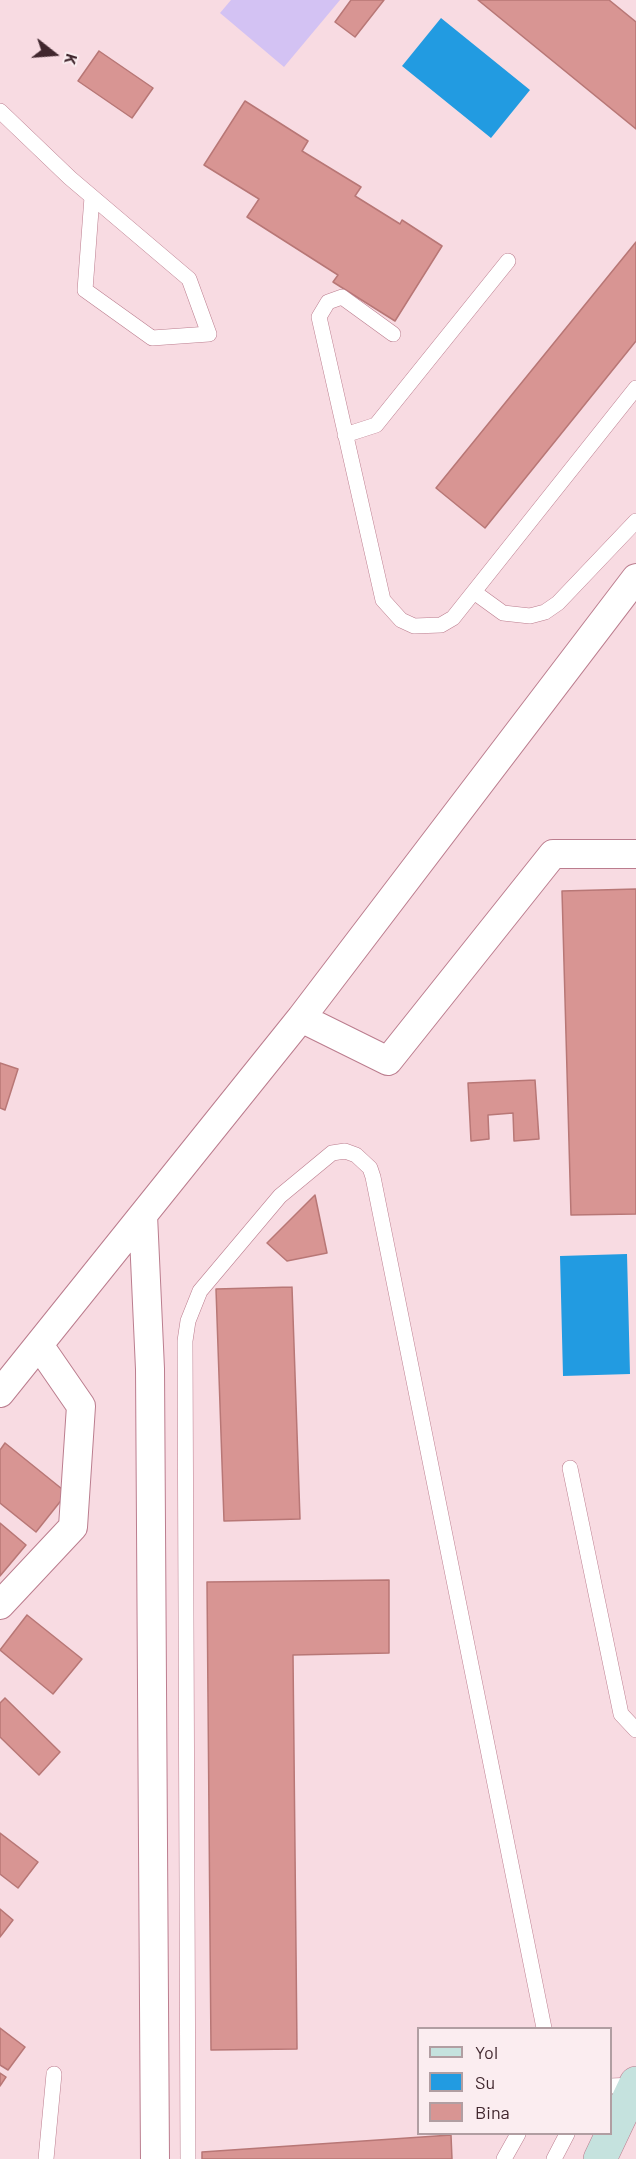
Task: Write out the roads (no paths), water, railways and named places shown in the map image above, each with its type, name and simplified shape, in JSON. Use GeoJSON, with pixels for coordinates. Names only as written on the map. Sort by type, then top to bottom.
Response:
{"type":"FeatureCollection","features":[{"type":"Feature","properties":{"kind":"street"},"geometry":{"type":"LineString","coordinates":[[0,1393],[301,1018],[636,578]]}},
{"type":"Feature","properties":{"kind":"street"},"geometry":{"type":"LineString","coordinates":[[301,1018],[388,1061],[553,854],[636,854]]}},
{"type":"Feature","properties":{"kind":"street"},"geometry":{"type":"LineString","coordinates":[[143,1215],[150,1369],[155,2159]]}},
{"type":"Feature","properties":{"kind":"street"},"geometry":{"type":"LineString","coordinates":[[0,1605],[73,1527],[81,1406],[39,1345]]}},
{"type":"Feature","properties":{"kind":"street"},"geometry":{"type":"LineString","coordinates":[[612,2134],[636,2084]]}},
{"type":"Feature","properties":{"kind":"street"},"geometry":{"type":"LineString","coordinates":[[600,2159],[612,2135]]}},
{"type":"Feature","properties":{"kind":"lane"},"geometry":{"type":"LineString","coordinates":[[0,111],[92,197],[189,279],[209,334],[152,338],[85,290],[92,197]]}},
{"type":"Feature","properties":{"kind":"lane"},"geometry":{"type":"LineString","coordinates":[[345,435],[376,425],[508,261]]}},
{"type":"Feature","properties":{"kind":"lane"},"geometry":{"type":"LineString","coordinates":[[393,334],[342,297],[328,302],[322,309],[320,325],[383,600],[401,620],[414,626],[441,625],[453,618],[636,388]]}},
{"type":"Feature","properties":{"kind":"lane"},"geometry":{"type":"LineString","coordinates":[[474,592],[503,613],[517,616],[545,612],[558,603],[636,521]]}},
{"type":"Feature","properties":{"kind":"lane"},"geometry":{"type":"LineString","coordinates":[[188,2159],[185,1341],[188,1321],[200,1292],[280,1196],[332,1153],[345,1151],[356,1155],[370,1168],[373,1177],[544,2027]]}},
{"type":"Feature","properties":{"kind":"lane"},"geometry":{"type":"LineString","coordinates":[[570,1468],[621,1714],[636,1730]]}},
{"type":"Feature","properties":{"kind":"lane"},"geometry":{"type":"LineString","coordinates":[[46,2159],[54,2074]]}},
{"type":"Feature","properties":{"kind":"lane"},"geometry":{"type":"LineString","coordinates":[[612,2086],[636,2084]]}},
{"type":"Feature","properties":{"kind":"lane"},"geometry":{"type":"LineString","coordinates":[[504,2159],[517,2135]]}},
{"type":"Feature","properties":{"kind":"lane"},"geometry":{"type":"LineString","coordinates":[[554,2159],[566,2135]]}},
{"type":"Feature","properties":{"kind":"water"},"geometry":{"type":"Polygon","coordinates":[[[441,18],[530,90],[491,138],[402,66],[441,18]]]}},
{"type":"Feature","properties":{"kind":"water"},"geometry":{"type":"Polygon","coordinates":[[[627,1254],[630,1374],[563,1376],[560,1256],[627,1254]]]}}]}
